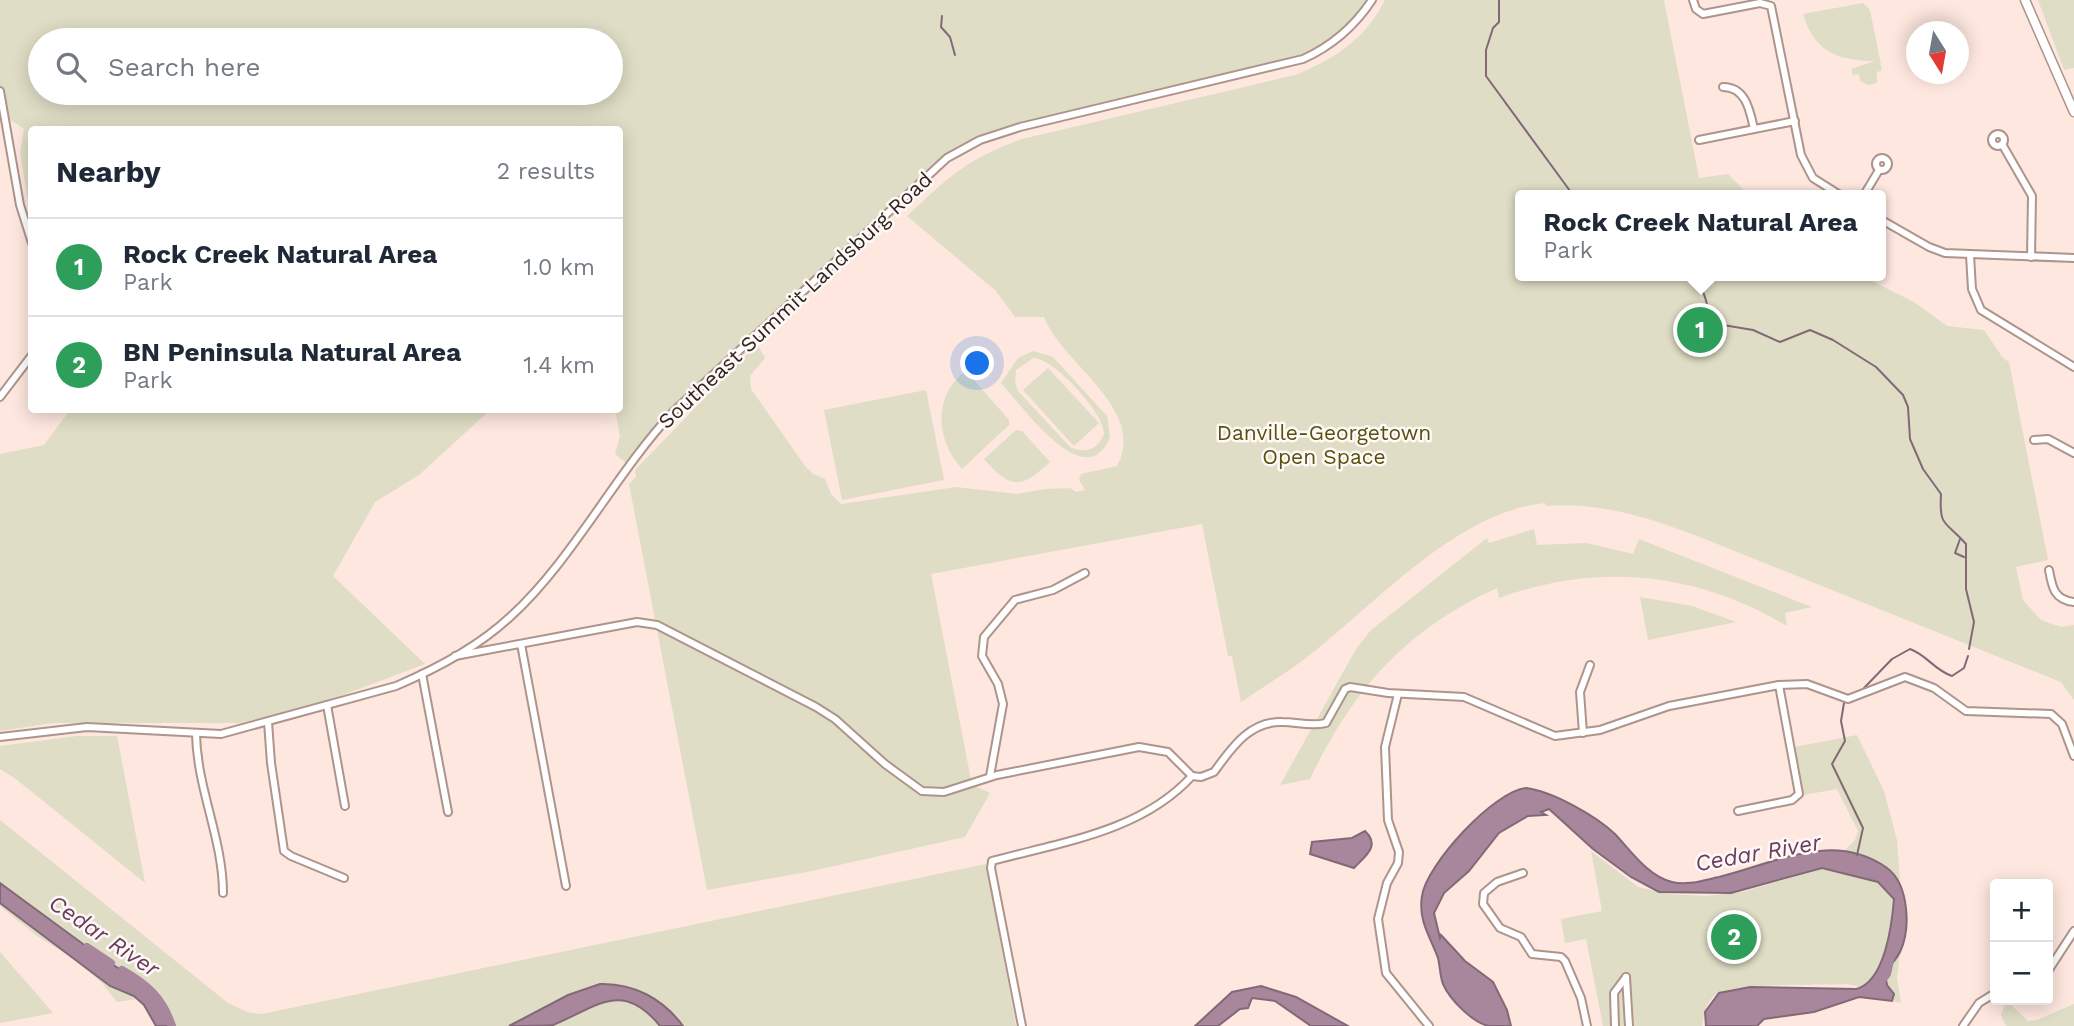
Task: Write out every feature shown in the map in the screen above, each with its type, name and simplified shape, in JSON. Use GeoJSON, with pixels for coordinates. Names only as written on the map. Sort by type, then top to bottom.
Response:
{"type":"FeatureCollection","features":[{"type":"Feature","properties":{"kind":"main road"},"geometry":{"type":"LineString","coordinates":[[2025,0],[2074,112]]}},
{"type":"Feature","properties":{"kind":"street","name":"Southeast Summit Landsburg Road"},"geometry":{"type":"LineString","coordinates":[[2,738],[87,727],[221,734],[396,686],[422,674],[503,624],[532,594],[648,441],[678,407],[947,158],[980,140],[1020,127],[1303,60],[1345,33],[1372,0]]}},
{"type":"Feature","properties":{"kind":"street"},"geometry":{"type":"LineString","coordinates":[[1693,0],[1696,9],[1703,14],[1760,4],[1771,6],[1801,155],[1813,178],[1832,190]]}},
{"type":"Feature","properties":{"kind":"street"},"geometry":{"type":"LineString","coordinates":[[1723,87],[1731,87],[1741,93],[1754,129]]}},
{"type":"Feature","properties":{"kind":"street"},"geometry":{"type":"LineString","coordinates":[[0,91],[20,205],[28,230]]}},
{"type":"Feature","properties":{"kind":"street"},"geometry":{"type":"LineString","coordinates":[[1699,141],[1795,121]]}},
{"type":"Feature","properties":{"kind":"street"},"geometry":{"type":"LineString","coordinates":[[2002,144],[2032,196],[2031,257]]}},
{"type":"Feature","properties":{"kind":"street"},"geometry":{"type":"LineString","coordinates":[[1867,190],[1879,170]]}},
{"type":"Feature","properties":{"kind":"street"},"geometry":{"type":"LineString","coordinates":[[1886,222],[1937,251],[1970,255],[2074,258]]}},
{"type":"Feature","properties":{"kind":"street"},"geometry":{"type":"LineString","coordinates":[[1970,255],[1972,289],[1981,310],[2074,367]]}},
{"type":"Feature","properties":{"kind":"street"},"geometry":{"type":"LineString","coordinates":[[0,397],[28,360]]}},
{"type":"Feature","properties":{"kind":"street"},"geometry":{"type":"LineString","coordinates":[[2034,440],[2048,439],[2074,453]]}},
{"type":"Feature","properties":{"kind":"street"},"geometry":{"type":"LineString","coordinates":[[2049,570],[2055,593],[2070,602]]}},
{"type":"Feature","properties":{"kind":"street"},"geometry":{"type":"LineString","coordinates":[[990,776],[1003,704],[998,684],[982,656],[984,637],[1015,600],[1053,590],[1085,573]]}},
{"type":"Feature","properties":{"kind":"street"},"geometry":{"type":"LineString","coordinates":[[455,656],[637,622],[657,625],[835,719],[885,764],[922,790],[944,792],[990,776],[1139,747],[1168,752],[1192,776]]}},
{"type":"Feature","properties":{"kind":"street"},"geometry":{"type":"LineString","coordinates":[[521,645],[566,886]]}},
{"type":"Feature","properties":{"kind":"street"},"geometry":{"type":"LineString","coordinates":[[1583,733],[1580,692],[1590,665]]}},
{"type":"Feature","properties":{"kind":"street"},"geometry":{"type":"LineString","coordinates":[[422,674],[448,812]]}},
{"type":"Feature","properties":{"kind":"street"},"geometry":{"type":"LineString","coordinates":[[1021,1026],[991,863],[1106,830],[1149,812],[1177,793],[1192,776],[1214,772],[1241,737],[1280,722],[1314,726],[1326,723],[1345,689],[1464,697],[1547,735],[1583,733],[1669,706],[1779,685],[1807,684],[1848,699],[1905,677],[1934,688],[1966,711],[2051,714],[2058,719],[2074,755]]}},
{"type":"Feature","properties":{"kind":"street"},"geometry":{"type":"LineString","coordinates":[[1738,811],[1798,796],[1779,685]]}},
{"type":"Feature","properties":{"kind":"street"},"geometry":{"type":"LineString","coordinates":[[1398,694],[1385,747],[1388,820],[1399,852],[1398,863],[1387,883],[1378,919],[1386,972],[1429,1026]]}},
{"type":"Feature","properties":{"kind":"street"},"geometry":{"type":"LineString","coordinates":[[327,705],[345,806]]}},
{"type":"Feature","properties":{"kind":"street"},"geometry":{"type":"LineString","coordinates":[[268,722],[284,851],[344,878]]}},
{"type":"Feature","properties":{"kind":"street"},"geometry":{"type":"LineString","coordinates":[[196,734],[204,798],[218,845],[223,893]]}},
{"type":"Feature","properties":{"kind":"street"},"geometry":{"type":"LineString","coordinates":[[1523,873],[1497,882],[1484,893],[1483,904],[1500,928],[1521,937],[1532,954],[1560,957],[1565,961],[1581,998],[1587,1026]]}},
{"type":"Feature","properties":{"kind":"street"},"geometry":{"type":"LineString","coordinates":[[2053,964],[2074,931]]}},
{"type":"Feature","properties":{"kind":"street"},"geometry":{"type":"LineString","coordinates":[[2065,948],[2074,953]]}},
{"type":"Feature","properties":{"kind":"street"},"geometry":{"type":"LineString","coordinates":[[1615,1026],[1614,993],[1626,976],[1629,1026]]}},
{"type":"Feature","properties":{"kind":"street"},"geometry":{"type":"LineString","coordinates":[[1963,1026],[1979,1003],[1990,996]]}},
{"type":"Feature","properties":{"kind":"green space"},"geometry":{"type":"Polygon","coordinates":[[[0,0],[1376,0],[1346,34],[1308,57],[1007,133],[942,166],[907,194],[794,297],[626,468],[625,462],[615,454],[620,436],[616,413],[623,413],[623,126],[28,126],[28,201],[20,154],[24,129],[0,113],[0,0]]]}},
{"type":"Feature","properties":{"kind":"green space","name":"Danville-Georgetown Open Space"},"geometry":{"type":"Polygon","coordinates":[[[1385,0],[1664,0],[1699,178],[1728,174],[1744,190],[1515,190],[1515,281],[1872,281],[1914,302],[1947,326],[1984,330],[2003,358],[2009,362],[2048,560],[2016,567],[2023,600],[2041,620],[2061,627],[2074,625],[2074,700],[2061,682],[1695,535],[1622,512],[1585,506],[1546,506],[1545,503],[1513,510],[1482,522],[1452,540],[1394,583],[1307,657],[1241,702],[1232,656],[1228,656],[1202,524],[931,574],[972,785],[990,793],[965,837],[812,871],[707,890],[629,484],[636,477],[635,470],[757,344],[765,358],[750,376],[751,389],[805,466],[813,474],[825,479],[831,494],[841,504],[956,487],[1017,494],[1045,489],[1070,488],[1076,492],[1085,490],[1079,480],[1081,474],[1117,466],[1123,445],[1121,425],[1112,406],[1053,334],[1044,317],[1015,317],[996,291],[907,216],[959,170],[1003,146],[1022,139],[1295,75],[1335,55],[1358,37],[1385,0]]]}},
{"type":"Feature","properties":{"kind":"green space"},"geometry":{"type":"Polygon","coordinates":[[[2038,0],[2074,0],[2074,68],[2064,70],[2038,0]]]}},
{"type":"Feature","properties":{"kind":"green space"},"geometry":{"type":"Polygon","coordinates":[[[1863,3],[1870,10],[1882,70],[1877,72],[1877,83],[1868,85],[1860,81],[1859,74],[1853,75],[1851,69],[1875,61],[1849,59],[1829,51],[1814,37],[1803,14],[1863,3]]]}},
{"type":"Feature","properties":{"kind":"green space"},"geometry":{"type":"Polygon","coordinates":[[[1033,351],[1053,357],[1107,416],[1110,437],[1099,453],[1086,457],[1070,452],[1054,441],[1023,409],[1001,383],[1018,358],[1033,351]],[[1033,358],[1016,370],[1015,383],[1018,391],[1070,447],[1086,450],[1095,447],[1104,434],[1097,414],[1077,388],[1042,360],[1033,358]]]}},
{"type":"Feature","properties":{"kind":"green space"},"geometry":{"type":"Polygon","coordinates":[[[1048,368],[1099,423],[1074,446],[1023,390],[1048,368]]]}},
{"type":"Feature","properties":{"kind":"green space"},"geometry":{"type":"Polygon","coordinates":[[[966,371],[1009,420],[1009,425],[962,469],[947,445],[942,418],[947,392],[966,371]]]}},
{"type":"Feature","properties":{"kind":"green space"},"geometry":{"type":"Polygon","coordinates":[[[926,390],[944,480],[842,500],[824,410],[926,390]]]}},
{"type":"Feature","properties":{"kind":"green space"},"geometry":{"type":"Polygon","coordinates":[[[68,413],[487,413],[419,475],[375,502],[333,576],[425,664],[319,704],[240,723],[53,723],[0,731],[0,454],[44,445],[68,413]]]}},
{"type":"Feature","properties":{"kind":"green space"},"geometry":{"type":"Polygon","coordinates":[[[1016,430],[1022,431],[1050,462],[1031,478],[1016,482],[1001,476],[984,459],[1016,430]]]}},
{"type":"Feature","properties":{"kind":"green space"},"geometry":{"type":"Polygon","coordinates":[[[1534,529],[1537,545],[1586,543],[1633,554],[1639,539],[1812,607],[1785,613],[1787,626],[1718,594],[1646,578],[1573,580],[1499,598],[1497,588],[1435,623],[1409,643],[1385,666],[1344,717],[1310,779],[1280,785],[1356,649],[1371,630],[1487,538],[1489,543],[1534,529]]]}},
{"type":"Feature","properties":{"kind":"green space"},"geometry":{"type":"Polygon","coordinates":[[[1640,597],[1692,606],[1736,622],[1648,640],[1640,597]]]}},
{"type":"Feature","properties":{"kind":"green space"},"geometry":{"type":"Polygon","coordinates":[[[1857,735],[1884,791],[1897,840],[1903,925],[1897,978],[1901,1003],[1858,993],[1857,986],[1847,984],[1756,986],[1723,991],[1714,996],[1707,1006],[1702,1026],[1603,1026],[1586,939],[1565,943],[1561,919],[1602,911],[1591,851],[1638,887],[1669,894],[1706,896],[1742,892],[1821,869],[1834,871],[1833,863],[1855,840],[1858,831],[1837,789],[1798,796],[1789,748],[1857,735]]]}},
{"type":"Feature","properties":{"kind":"green space"},"geometry":{"type":"Polygon","coordinates":[[[77,736],[117,736],[145,883],[0,769],[0,746],[77,736]]]}},
{"type":"Feature","properties":{"kind":"green space"},"geometry":{"type":"Polygon","coordinates":[[[0,820],[228,1003],[247,1012],[262,1014],[986,864],[1016,1026],[160,1026],[150,997],[117,1002],[102,983],[74,959],[37,936],[0,906],[0,820]]]}},
{"type":"Feature","properties":{"kind":"green space"},"geometry":{"type":"Polygon","coordinates":[[[0,952],[53,1013],[0,1023],[0,952]]]}},
{"type":"Feature","properties":{"kind":"green space"},"geometry":{"type":"Polygon","coordinates":[[[2074,1004],[2074,1026],[2006,1026],[2001,1015],[2005,1005],[2011,1005],[2028,1021],[2037,1020],[2074,1004]]]}},
{"type":"Feature","properties":{"kind":"shaded area"},"geometry":{"type":"Polygon","coordinates":[[[1526,788],[1561,799],[1597,820],[1615,834],[1648,869],[1672,882],[1701,881],[1783,858],[1825,850],[1846,851],[1867,857],[1887,868],[1900,885],[1907,920],[1900,952],[1885,974],[1887,985],[1894,994],[1892,1001],[1859,997],[1814,1012],[1764,1019],[1757,1026],[1706,1026],[1705,1012],[1719,993],[1750,987],[1856,989],[1866,984],[1874,975],[1885,951],[1894,899],[1878,882],[1822,868],[1731,893],[1659,892],[1631,877],[1593,849],[1549,809],[1541,812],[1546,815],[1528,816],[1499,833],[1469,871],[1444,893],[1434,913],[1440,938],[1441,935],[1465,961],[1493,982],[1507,1010],[1511,1026],[1489,1026],[1469,1016],[1456,1004],[1443,984],[1438,958],[1423,921],[1422,896],[1435,866],[1480,815],[1513,792],[1526,788]]]}},
{"type":"Feature","properties":{"kind":"shaded area"},"geometry":{"type":"Polygon","coordinates":[[[1365,831],[1372,841],[1370,851],[1354,868],[1310,854],[1312,842],[1352,838],[1365,831]]]}},
{"type":"Feature","properties":{"kind":"shaded area"},"geometry":{"type":"Polygon","coordinates":[[[0,883],[98,955],[149,988],[173,1026],[156,1026],[144,1005],[134,996],[110,986],[0,903],[0,883]]]}},
{"type":"Feature","properties":{"kind":"shaded area"},"geometry":{"type":"Polygon","coordinates":[[[600,984],[624,986],[647,995],[666,1008],[683,1026],[660,1026],[633,1003],[621,1000],[596,1005],[553,1025],[509,1026],[568,995],[600,984]]]}},
{"type":"Feature","properties":{"kind":"shaded area"},"geometry":{"type":"Polygon","coordinates":[[[1261,986],[1296,997],[1348,1026],[1311,1026],[1275,1001],[1252,998],[1248,1008],[1240,1009],[1218,1026],[1195,1026],[1232,992],[1261,986]]]}},
{"type":"Feature","properties":{"kind":"waterway"},"geometry":{"type":"LineString","coordinates":[[1499,0],[1499,22],[1493,28],[1486,50],[1486,76],[1569,190]]}},
{"type":"Feature","properties":{"kind":"waterway"},"geometry":{"type":"LineString","coordinates":[[942,16],[941,27],[950,37],[955,55]]}},
{"type":"Feature","properties":{"kind":"waterway"},"geometry":{"type":"LineString","coordinates":[[1697,281],[1703,292],[1711,323],[1753,330],[1780,342],[1810,330],[1833,340],[1876,367],[1903,395],[1908,407],[1910,439],[1923,469],[1941,494],[1942,518],[1966,544],[1966,589],[1974,622],[1969,649]]}},
{"type":"Feature","properties":{"kind":"waterway"},"geometry":{"type":"LineString","coordinates":[[1960,539],[1955,553],[1964,557]]}},
{"type":"Feature","properties":{"kind":"waterway"},"geometry":{"type":"LineString","coordinates":[[1864,688],[1892,659],[1910,649],[1952,676],[1964,668],[1968,656]]}},
{"type":"Feature","properties":{"kind":"waterway"},"geometry":{"type":"LineString","coordinates":[[1844,703],[1841,721],[1845,741],[1832,764],[1863,828],[1857,855]]}},
{"type":"Feature","properties":{"kind":"waterway","name":"Cedar River"},"geometry":{"type":"LineString","coordinates":[[87,947],[111,963]]}},
{"type":"Feature","properties":{"kind":"waterway","name":"Cedar River"},"geometry":{"type":"LineString","coordinates":[[1878,985],[1887,974],[1891,956]]}},
{"type":"Feature","properties":{"kind":"waterway","name":"Cedar River"},"geometry":{"type":"LineString","coordinates":[[122,970],[153,993],[164,1007],[172,1026]]}},
{"type":"Feature","properties":{"kind":"place","name":"Rock Creek Natural Area"},"geometry":{"type":"Point","coordinates":[1700,330]}},
{"type":"Feature","properties":{"kind":"place","name":"BN Peninsula Natural Area"},"geometry":{"type":"Point","coordinates":[1734,937]}}]}
